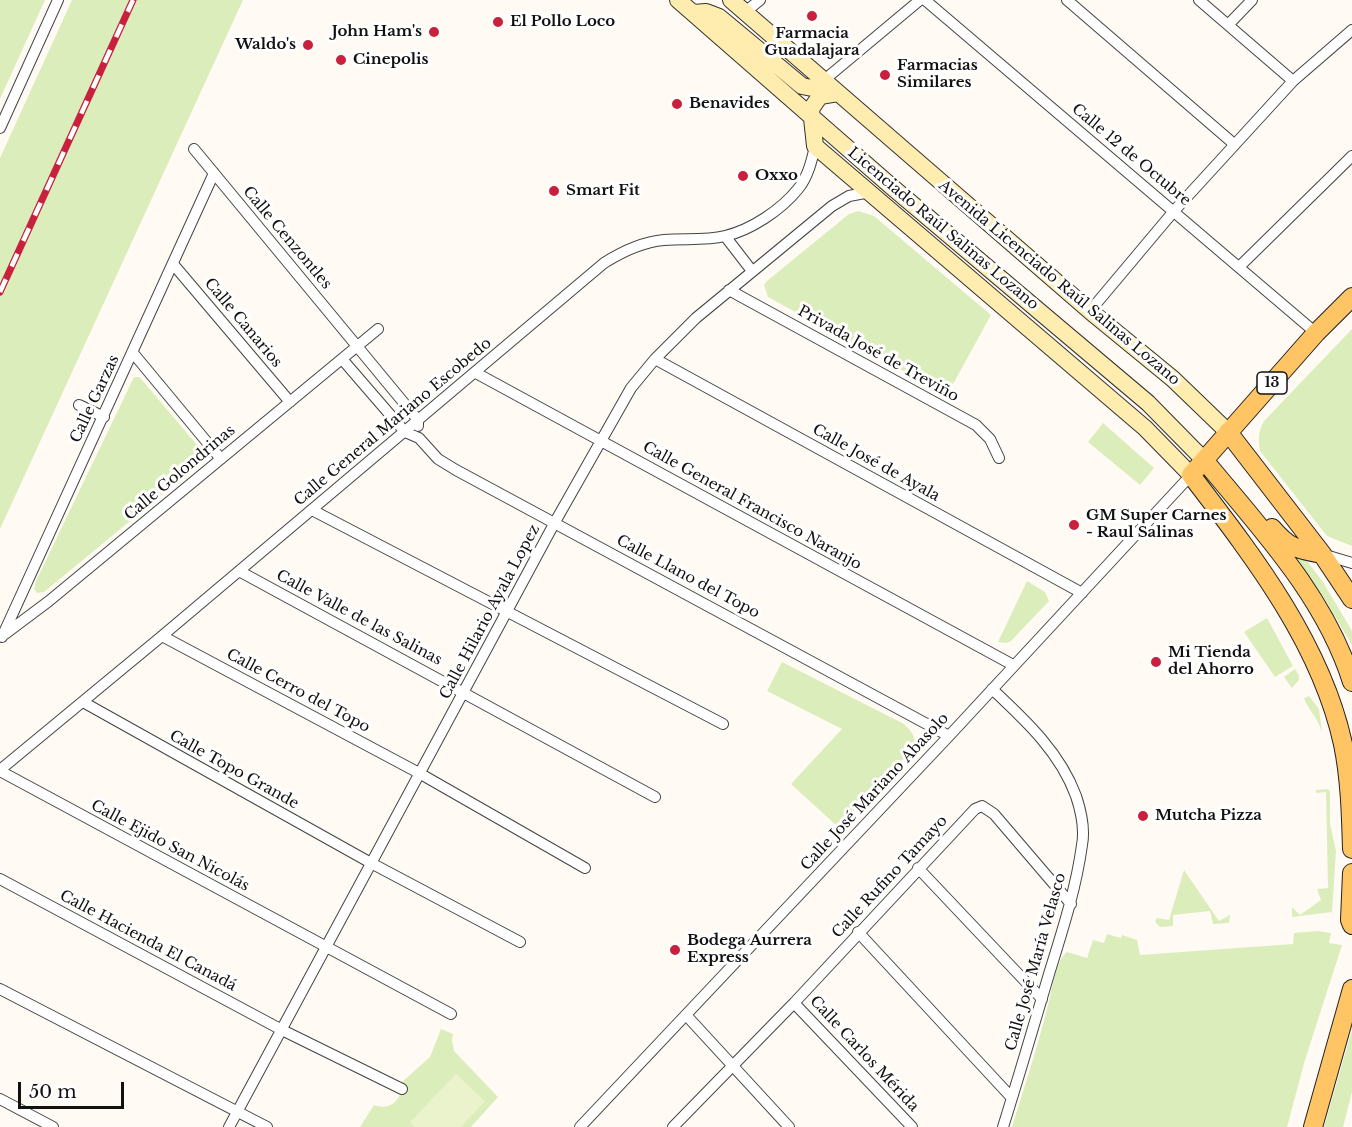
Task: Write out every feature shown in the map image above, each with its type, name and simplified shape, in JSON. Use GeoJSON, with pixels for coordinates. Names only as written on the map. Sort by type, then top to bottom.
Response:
{"type":"FeatureCollection","features":[{"type":"Feature","properties":{"kind":"main road","name":"Licenciado Raúl Salinas Lozano"},"geometry":{"type":"LineString","coordinates":[[678,0],[892,187],[1148,404],[1204,460]]}},
{"type":"Feature","properties":{"kind":"main road","name":"Avenida Licenciado Raúl Salinas Lozano"},"geometry":{"type":"LineString","coordinates":[[731,0],[1173,379],[1228,432],[1322,554],[1352,599]]}},
{"type":"Feature","properties":{"kind":"main road"},"geometry":{"type":"LineString","coordinates":[[693,13],[706,12],[719,18],[802,86],[812,88],[823,81]]}},
{"type":"Feature","properties":{"kind":"main road"},"geometry":{"type":"LineString","coordinates":[[838,93],[820,96],[813,104],[811,115],[815,146],[1144,428],[1191,475],[1277,594],[1322,677],[1336,716],[1348,776],[1352,849]]}},
{"type":"Feature","properties":{"kind":"main road","name":"13"},"geometry":{"type":"LineString","coordinates":[[1228,432],[1316,333],[1352,297]]}},
{"type":"Feature","properties":{"kind":"main road"},"geometry":{"type":"LineString","coordinates":[[1191,475],[1228,432]]}},
{"type":"Feature","properties":{"kind":"main road"},"geometry":{"type":"LineString","coordinates":[[1204,460],[1305,586],[1326,621],[1352,682]]}},
{"type":"Feature","properties":{"kind":"main road"},"geometry":{"type":"LineString","coordinates":[[1237,499],[1244,500],[1256,509],[1284,542],[1322,554]]}},
{"type":"Feature","properties":{"kind":"main road"},"geometry":{"type":"LineString","coordinates":[[1352,873],[1350,920],[1352,925]]}},
{"type":"Feature","properties":{"kind":"main road"},"geometry":{"type":"LineString","coordinates":[[1313,1127],[1352,989]]}},
{"type":"Feature","properties":{"kind":"street"},"geometry":{"type":"LineString","coordinates":[[0,128],[58,0]]}},
{"type":"Feature","properties":{"kind":"street"},"geometry":{"type":"LineString","coordinates":[[745,12],[760,0]]}},
{"type":"Feature","properties":{"kind":"street"},"geometry":{"type":"LineString","coordinates":[[823,81],[920,0]]}},
{"type":"Feature","properties":{"kind":"street","name":"Calle 12 de Octubre"},"geometry":{"type":"LineString","coordinates":[[926,0],[1316,333]]}},
{"type":"Feature","properties":{"kind":"street"},"geometry":{"type":"LineString","coordinates":[[1067,0],[1234,144]]}},
{"type":"Feature","properties":{"kind":"street"},"geometry":{"type":"LineString","coordinates":[[1199,0],[1293,81]]}},
{"type":"Feature","properties":{"kind":"street"},"geometry":{"type":"LineString","coordinates":[[1228,25],[1252,0]]}},
{"type":"Feature","properties":{"kind":"street"},"geometry":{"type":"LineString","coordinates":[[1090,310],[1234,144],[1293,81],[1352,30]]}},
{"type":"Feature","properties":{"kind":"street","name":"Calle General Mariano Escobedo"},"geometry":{"type":"LineString","coordinates":[[0,770],[477,373],[604,263],[620,253],[651,242],[725,236],[766,216],[798,189],[809,169],[815,146]]}},
{"type":"Feature","properties":{"kind":"street","name":"Calle Cenzontles"},"geometry":{"type":"LineString","coordinates":[[194,149],[418,420]]}},
{"type":"Feature","properties":{"kind":"street"},"geometry":{"type":"LineString","coordinates":[[1240,266],[1352,156]]}},
{"type":"Feature","properties":{"kind":"street","name":"Calle Garzas"},"geometry":{"type":"LineString","coordinates":[[1,637],[133,354],[214,173]]}},
{"type":"Feature","properties":{"kind":"street","name":"Calle Hilario Ayala Lopez"},"geometry":{"type":"LineString","coordinates":[[229,1127],[555,522],[631,388],[655,359],[696,318],[752,272],[840,201],[849,196],[871,192]]}},
{"type":"Feature","properties":{"kind":"street"},"geometry":{"type":"LineString","coordinates":[[725,236],[752,272]]}},
{"type":"Feature","properties":{"kind":"street","name":"Calle Canarios"},"geometry":{"type":"LineString","coordinates":[[173,264],[290,402]]}},
{"type":"Feature","properties":{"kind":"street","name":"Privada José de Treviño"},"geometry":{"type":"LineString","coordinates":[[729,291],[976,425],[990,439],[999,458]]}},
{"type":"Feature","properties":{"kind":"street","name":"Calle Golondrinas"},"geometry":{"type":"LineString","coordinates":[[1,637],[49,601],[378,329]]}},
{"type":"Feature","properties":{"kind":"street"},"geometry":{"type":"LineString","coordinates":[[133,354],[221,459]]}},
{"type":"Feature","properties":{"kind":"street"},"geometry":{"type":"LineString","coordinates":[[342,359],[405,432]]}},
{"type":"Feature","properties":{"kind":"street","name":"Calle José de Ayala"},"geometry":{"type":"LineString","coordinates":[[655,359],[1083,593]]}},
{"type":"Feature","properties":{"kind":"street","name":"Calle General Francisco Naranjo"},"geometry":{"type":"LineString","coordinates":[[477,373],[1013,665]]}},
{"type":"Feature","properties":{"kind":"street"},"geometry":{"type":"LineString","coordinates":[[79,405],[104,417]]}},
{"type":"Feature","properties":{"kind":"street"},"geometry":{"type":"LineString","coordinates":[[418,420],[419,438]]}},
{"type":"Feature","properties":{"kind":"street","name":"Calle Llano del Topo"},"geometry":{"type":"LineString","coordinates":[[405,432],[419,438],[438,459],[456,470],[950,736]]}},
{"type":"Feature","properties":{"kind":"street","name":"Calle José Mariano Abasolo"},"geometry":{"type":"LineString","coordinates":[[580,1127],[950,736],[1013,665],[1083,593],[1191,475]]}},
{"type":"Feature","properties":{"kind":"street"},"geometry":{"type":"LineString","coordinates":[[312,510],[723,724]]}},
{"type":"Feature","properties":{"kind":"street"},"geometry":{"type":"LineString","coordinates":[[1322,554],[1352,563]]}},
{"type":"Feature","properties":{"kind":"street","name":"Calle Valle de las Salinas"},"geometry":{"type":"LineString","coordinates":[[239,571],[655,796]]}},
{"type":"Feature","properties":{"kind":"street","name":"Calle Cerro del Topo"},"geometry":{"type":"LineString","coordinates":[[162,636],[419,773],[585,868]]}},
{"type":"Feature","properties":{"kind":"street","name":"Calle José María Velasco"},"geometry":{"type":"LineString","coordinates":[[992,689],[1048,746],[1064,769],[1076,796],[1082,820],[1083,843],[1071,904],[1003,1127]]}},
{"type":"Feature","properties":{"kind":"street","name":"Calle Topo Grande"},"geometry":{"type":"LineString","coordinates":[[83,702],[371,863],[520,942]]}},
{"type":"Feature","properties":{"kind":"street","name":"Calle Ejido San Nicolás"},"geometry":{"type":"LineString","coordinates":[[0,770],[451,1014]]}},
{"type":"Feature","properties":{"kind":"street","name":"Calle Rufino Tamayo"},"geometry":{"type":"LineString","coordinates":[[672,1127],[794,1002],[968,815],[982,806],[994,814],[1071,904]]}},
{"type":"Feature","properties":{"kind":"street"},"geometry":{"type":"LineString","coordinates":[[918,868],[1042,999]]}},
{"type":"Feature","properties":{"kind":"street","name":"Calle Hacienda El Canadá"},"geometry":{"type":"LineString","coordinates":[[0,879],[282,1030],[402,1089]]}},
{"type":"Feature","properties":{"kind":"street"},"geometry":{"type":"LineString","coordinates":[[858,932],[1012,1098]]}},
{"type":"Feature","properties":{"kind":"street"},"geometry":{"type":"LineString","coordinates":[[0,989],[267,1127]]}},
{"type":"Feature","properties":{"kind":"street","name":"Calle Carlos Mérida"},"geometry":{"type":"LineString","coordinates":[[794,1002],[912,1127]]}},
{"type":"Feature","properties":{"kind":"street"},"geometry":{"type":"LineString","coordinates":[[686,1015],[789,1127]]}},
{"type":"Feature","properties":{"kind":"street"},"geometry":{"type":"LineString","coordinates":[[0,1099],[52,1127]]}},
{"type":"Feature","properties":{"kind":"green space"},"geometry":{"type":"Polygon","coordinates":[[[0,0],[45,0],[0,99],[0,0]]]}},
{"type":"Feature","properties":{"kind":"green space"},"geometry":{"type":"Polygon","coordinates":[[[72,0],[243,0],[0,529],[0,158],[72,0]]]}},
{"type":"Feature","properties":{"kind":"green space"},"geometry":{"type":"Polygon","coordinates":[[[858,211],[874,216],[991,315],[947,395],[768,297],[764,285],[767,281],[849,214],[858,211]]]}},
{"type":"Feature","properties":{"kind":"green space"},"geometry":{"type":"Polygon","coordinates":[[[1352,329],[1352,546],[1327,536],[1260,451],[1259,439],[1264,421],[1352,329]]]}},
{"type":"Feature","properties":{"kind":"green space"},"geometry":{"type":"Polygon","coordinates":[[[134,377],[142,380],[203,452],[204,460],[44,592],[37,593],[34,589],[36,581],[134,377]]]}},
{"type":"Feature","properties":{"kind":"green space"},"geometry":{"type":"Polygon","coordinates":[[[1103,423],[1154,468],[1140,485],[1088,442],[1103,423]]]}},
{"type":"Feature","properties":{"kind":"green space"},"geometry":{"type":"Polygon","coordinates":[[[1292,554],[1307,561],[1323,582],[1352,631],[1352,645],[1321,593],[1292,554]]]}},
{"type":"Feature","properties":{"kind":"green space"},"geometry":{"type":"Polygon","coordinates":[[[1027,581],[1045,592],[1049,601],[1011,641],[998,642],[1027,581]]]}},
{"type":"Feature","properties":{"kind":"green space"},"geometry":{"type":"Polygon","coordinates":[[[1267,618],[1293,666],[1275,677],[1244,632],[1267,618]]]}},
{"type":"Feature","properties":{"kind":"green space"},"geometry":{"type":"Polygon","coordinates":[[[782,662],[902,723],[913,736],[914,743],[911,751],[838,827],[791,784],[842,729],[767,691],[782,662]]]}},
{"type":"Feature","properties":{"kind":"green space"},"geometry":{"type":"Polygon","coordinates":[[[1295,669],[1299,680],[1292,688],[1284,677],[1295,669]]]}},
{"type":"Feature","properties":{"kind":"green space"},"geometry":{"type":"Polygon","coordinates":[[[1309,696],[1319,709],[1322,733],[1304,698],[1309,696]]]}},
{"type":"Feature","properties":{"kind":"green space"},"geometry":{"type":"Polygon","coordinates":[[[1316,790],[1330,791],[1330,824],[1336,851],[1332,912],[1292,917],[1292,907],[1300,915],[1321,900],[1317,889],[1328,888],[1326,792],[1316,793],[1316,790]]]}},
{"type":"Feature","properties":{"kind":"green space"},"geometry":{"type":"Polygon","coordinates":[[[1184,870],[1219,921],[1230,915],[1229,923],[1213,924],[1210,911],[1173,915],[1173,926],[1160,927],[1155,922],[1157,918],[1169,920],[1184,870]]]}},
{"type":"Feature","properties":{"kind":"green space"},"geometry":{"type":"Polygon","coordinates":[[[1318,931],[1331,933],[1329,943],[1342,945],[1305,1060],[1287,1127],[1012,1127],[1039,1039],[1056,970],[1067,952],[1087,958],[1093,940],[1104,943],[1107,934],[1121,938],[1122,935],[1137,940],[1140,955],[1293,944],[1294,933],[1318,931]]]}},
{"type":"Feature","properties":{"kind":"green space"},"geometry":{"type":"Polygon","coordinates":[[[441,1029],[453,1034],[454,1051],[498,1097],[471,1127],[360,1127],[374,1105],[390,1105],[398,1099],[402,1082],[430,1057],[441,1029]]]}},
{"type":"Feature","properties":{"kind":"green space"},"geometry":{"type":"Polygon","coordinates":[[[1352,1030],[1352,1092],[1343,1127],[1324,1127],[1352,1030]]]}},
{"type":"Feature","properties":{"kind":"green space"},"geometry":{"type":"Polygon","coordinates":[[[456,1074],[485,1101],[461,1127],[415,1127],[410,1122],[456,1074]]]}},
{"type":"Feature","properties":{"kind":"railway"},"geometry":{"type":"LineString","coordinates":[[0,292],[133,0]]}},
{"type":"Feature","properties":{"kind":"place","name":"Farmacia Guadalajara"},"geometry":{"type":"Point","coordinates":[812,16]}},
{"type":"Feature","properties":{"kind":"place","name":"El Pollo Loco"},"geometry":{"type":"Point","coordinates":[498,22]}},
{"type":"Feature","properties":{"kind":"place","name":"John Ham's"},"geometry":{"type":"Point","coordinates":[434,32]}},
{"type":"Feature","properties":{"kind":"place","name":"Waldo's"},"geometry":{"type":"Point","coordinates":[308,45]}},
{"type":"Feature","properties":{"kind":"place","name":"Cinepolis"},"geometry":{"type":"Point","coordinates":[341,60]}},
{"type":"Feature","properties":{"kind":"place","name":"Farmacias Similares"},"geometry":{"type":"Point","coordinates":[885,75]}},
{"type":"Feature","properties":{"kind":"place","name":"Benavides"},"geometry":{"type":"Point","coordinates":[677,104]}},
{"type":"Feature","properties":{"kind":"place","name":"Oxxo"},"geometry":{"type":"Point","coordinates":[743,176]}},
{"type":"Feature","properties":{"kind":"place","name":"Smart Fit"},"geometry":{"type":"Point","coordinates":[554,191]}},
{"type":"Feature","properties":{"kind":"place","name":"GM Super Carnes - Raul Salinas"},"geometry":{"type":"Point","coordinates":[1074,525]}},
{"type":"Feature","properties":{"kind":"place","name":"Mi Tienda del Ahorro"},"geometry":{"type":"Point","coordinates":[1156,662]}},
{"type":"Feature","properties":{"kind":"place","name":"Mutcha Pizza"},"geometry":{"type":"Point","coordinates":[1143,816]}},
{"type":"Feature","properties":{"kind":"place","name":"Bodega Aurrera Express"},"geometry":{"type":"Point","coordinates":[675,950]}}]}
